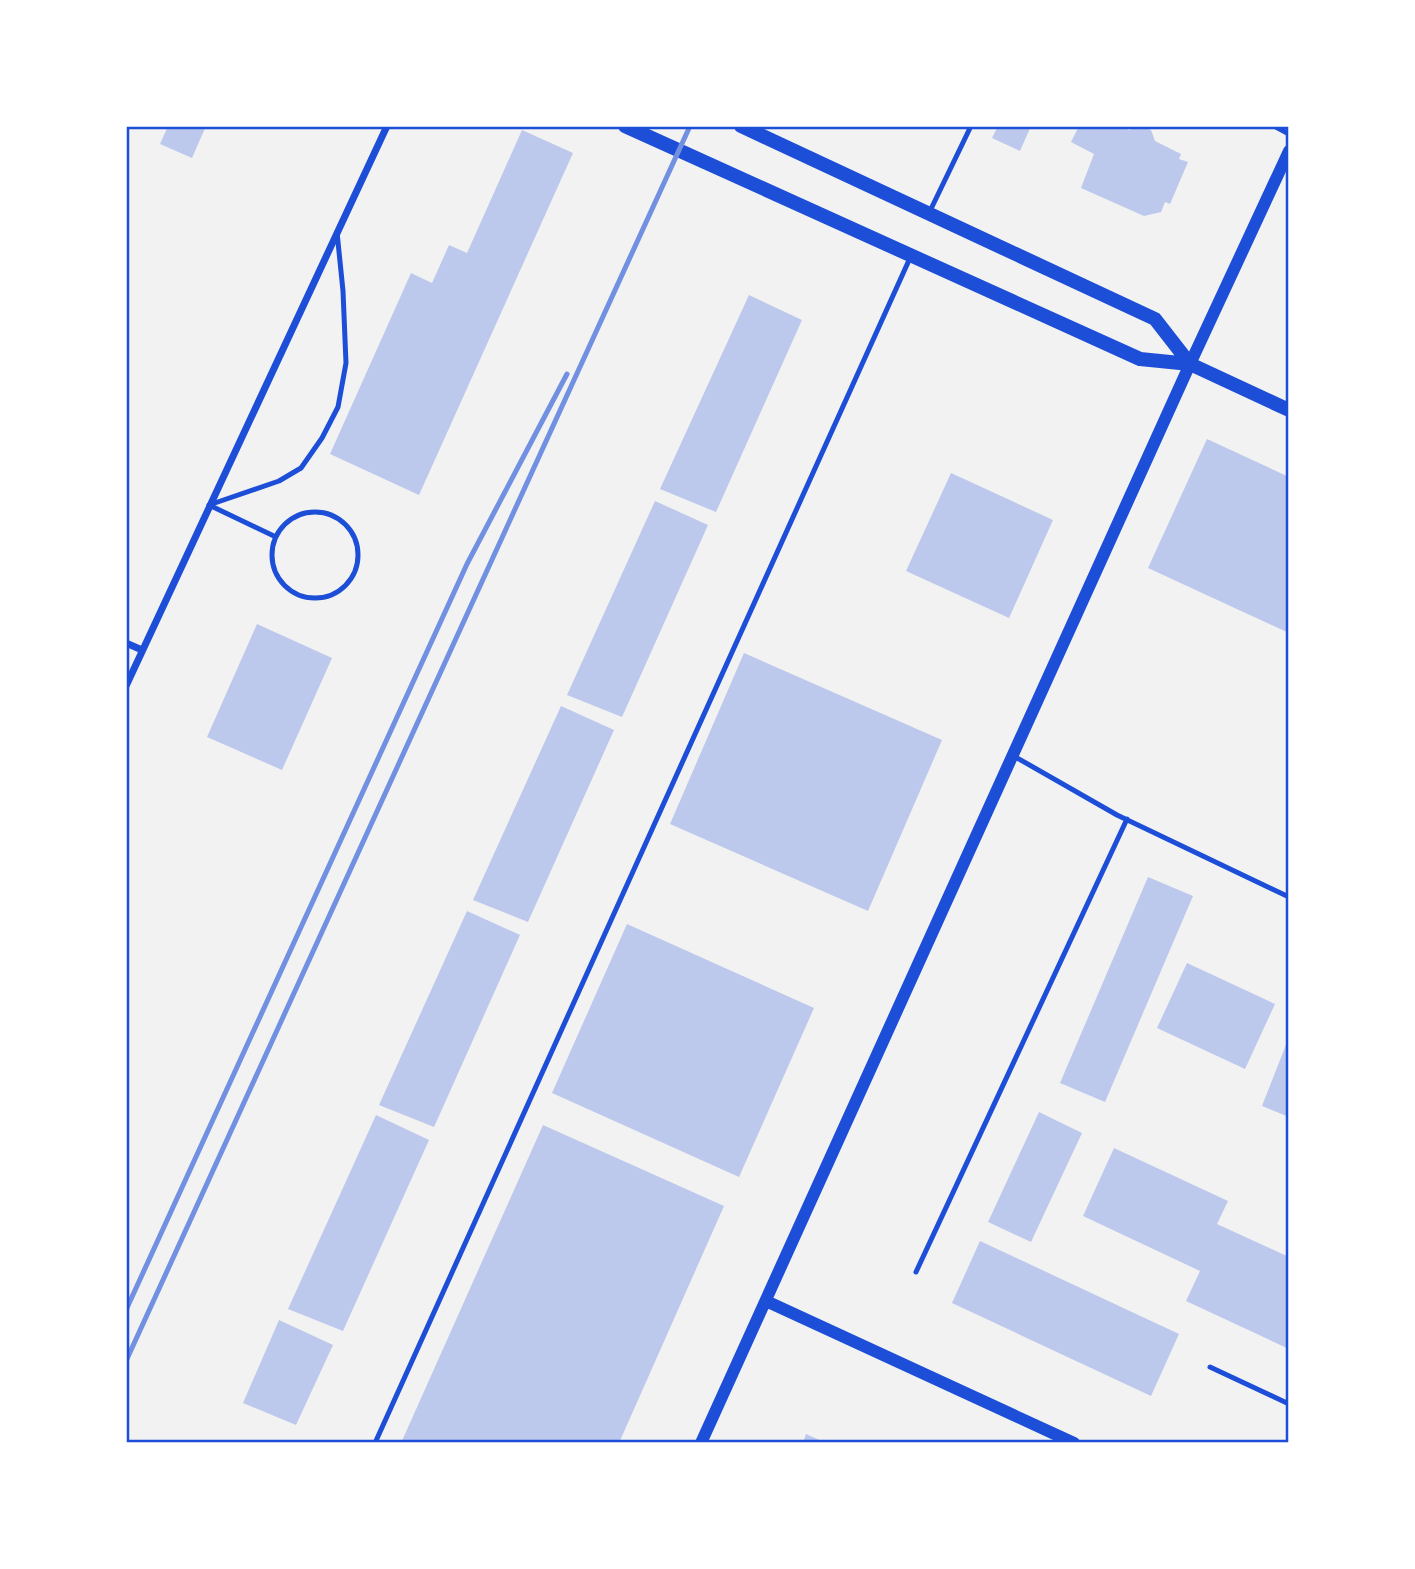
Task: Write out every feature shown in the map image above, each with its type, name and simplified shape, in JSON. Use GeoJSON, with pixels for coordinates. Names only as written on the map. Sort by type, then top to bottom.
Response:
{"type":"FeatureCollection","features":[{"type":"Feature","properties":{"kind":"main road"},"geometry":{"type":"LineString","coordinates":[[625,126],[1140,359],[1190,363],[1289,410]]}},
{"type":"Feature","properties":{"kind":"main road"},"geometry":{"type":"LineString","coordinates":[[741,126],[1156,319],[1190,363]]}},
{"type":"Feature","properties":{"kind":"street"},"geometry":{"type":"LineString","coordinates":[[126,686],[387,126]]}},
{"type":"Feature","properties":{"kind":"street"},"geometry":{"type":"LineString","coordinates":[[701,1443],[1190,363],[1289,151]]}},
{"type":"Feature","properties":{"kind":"street"},"geometry":{"type":"LineString","coordinates":[[126,643],[142,650]]}},
{"type":"Feature","properties":{"kind":"street"},"geometry":{"type":"LineString","coordinates":[[766,1301],[1054,1439],[1074,1443]]}},
{"type":"Feature","properties":{"kind":"lane"},"geometry":{"type":"LineString","coordinates":[[929,214],[971,126]]}},
{"type":"Feature","properties":{"kind":"lane"},"geometry":{"type":"LineString","coordinates":[[1274,126],[1289,134]]}},
{"type":"Feature","properties":{"kind":"lane"},"geometry":{"type":"LineString","coordinates":[[209,505],[279,481],[301,468],[322,438],[338,407],[346,363],[338,232]]}},
{"type":"Feature","properties":{"kind":"lane"},"geometry":{"type":"LineString","coordinates":[[375,1443],[911,255]]}},
{"type":"Feature","properties":{"kind":"lane"},"geometry":{"type":"LineString","coordinates":[[209,505],[276,537]]}},
{"type":"Feature","properties":{"kind":"lane"},"geometry":{"type":"LineString","coordinates":[[317,512],[331,516],[343,523],[352,534],[357,548],[353,575],[345,587],[333,595],[319,599],[305,598],[292,592],[281,583],[274,570],[271,556],[276,537],[290,520],[303,514],[317,512]]}},
{"type":"Feature","properties":{"kind":"lane"},"geometry":{"type":"LineString","coordinates":[[1012,755],[1127,819],[1289,897]]}},
{"type":"Feature","properties":{"kind":"lane"},"geometry":{"type":"LineString","coordinates":[[916,1272],[1127,819]]}},
{"type":"Feature","properties":{"kind":"lane"},"geometry":{"type":"LineString","coordinates":[[1210,1367],[1289,1404]]}},
{"type":"Feature","properties":{"kind":"building"},"geometry":{"type":"Polygon","coordinates":[[[168,126],[206,126],[192,158],[160,144],[168,126]]]}},
{"type":"Feature","properties":{"kind":"building"},"geometry":{"type":"Polygon","coordinates":[[[998,126],[1031,126],[1020,151],[992,138],[998,126]]]}},
{"type":"Feature","properties":{"kind":"building"},"geometry":{"type":"Polygon","coordinates":[[[1079,126],[1122,126],[1129,130],[1143,126],[1151,130],[1155,141],[1181,154],[1179,159],[1188,162],[1170,204],[1165,202],[1161,212],[1144,216],[1081,188],[1094,154],[1071,142],[1079,126]]]}},
{"type":"Feature","properties":{"kind":"building"},"geometry":{"type":"Polygon","coordinates":[[[522,130],[573,153],[419,495],[330,454],[411,273],[432,283],[449,245],[467,253],[522,130]]]}},
{"type":"Feature","properties":{"kind":"building"},"geometry":{"type":"Polygon","coordinates":[[[749,295],[802,320],[716,512],[660,489],[749,295]]]}},
{"type":"Feature","properties":{"kind":"building"},"geometry":{"type":"Polygon","coordinates":[[[1207,439],[1289,477],[1289,633],[1148,568],[1207,439]]]}},
{"type":"Feature","properties":{"kind":"building"},"geometry":{"type":"Polygon","coordinates":[[[951,473],[1053,520],[1009,618],[906,571],[951,473]]]}},
{"type":"Feature","properties":{"kind":"building"},"geometry":{"type":"Polygon","coordinates":[[[655,501],[708,525],[622,717],[567,695],[655,501]]]}},
{"type":"Feature","properties":{"kind":"building"},"geometry":{"type":"Polygon","coordinates":[[[257,624],[332,658],[282,770],[207,737],[257,624]]]}},
{"type":"Feature","properties":{"kind":"building"},"geometry":{"type":"Polygon","coordinates":[[[744,653],[942,740],[868,911],[670,824],[744,653]]]}},
{"type":"Feature","properties":{"kind":"building"},"geometry":{"type":"Polygon","coordinates":[[[561,706],[614,730],[528,922],[473,900],[561,706]]]}},
{"type":"Feature","properties":{"kind":"building"},"geometry":{"type":"Polygon","coordinates":[[[1148,877],[1193,896],[1105,1102],[1060,1083],[1148,877]]]}},
{"type":"Feature","properties":{"kind":"building"},"geometry":{"type":"Polygon","coordinates":[[[467,911],[520,935],[434,1127],[379,1105],[467,911]]]}},
{"type":"Feature","properties":{"kind":"building"},"geometry":{"type":"Polygon","coordinates":[[[627,924],[814,1008],[739,1177],[552,1093],[627,924]]]}},
{"type":"Feature","properties":{"kind":"building"},"geometry":{"type":"Polygon","coordinates":[[[1187,963],[1275,1004],[1245,1069],[1157,1028],[1187,963]]]}},
{"type":"Feature","properties":{"kind":"building"},"geometry":{"type":"Polygon","coordinates":[[[1289,1037],[1289,1117],[1262,1106],[1289,1037]]]}},
{"type":"Feature","properties":{"kind":"building"},"geometry":{"type":"Polygon","coordinates":[[[1039,1112],[1082,1133],[1031,1242],[988,1222],[1039,1112]]]}},
{"type":"Feature","properties":{"kind":"building"},"geometry":{"type":"Polygon","coordinates":[[[376,1115],[429,1140],[343,1331],[288,1309],[376,1115]]]}},
{"type":"Feature","properties":{"kind":"building"},"geometry":{"type":"Polygon","coordinates":[[[543,1125],[724,1206],[619,1443],[401,1443],[543,1125]]]}},
{"type":"Feature","properties":{"kind":"building"},"geometry":{"type":"Polygon","coordinates":[[[1114,1148],[1228,1201],[1217,1224],[1289,1257],[1289,1349],[1186,1301],[1200,1271],[1083,1216],[1114,1148]]]}},
{"type":"Feature","properties":{"kind":"building"},"geometry":{"type":"Polygon","coordinates":[[[980,1241],[1179,1334],[1151,1396],[952,1303],[980,1241]]]}},
{"type":"Feature","properties":{"kind":"building"},"geometry":{"type":"Polygon","coordinates":[[[279,1320],[333,1345],[296,1425],[243,1403],[279,1320]]]}},
{"type":"Feature","properties":{"kind":"building"},"geometry":{"type":"Polygon","coordinates":[[[806,1434],[826,1443],[803,1443],[806,1434]]]}},
{"type":"Feature","properties":{"kind":"railway"},"geometry":{"type":"LineString","coordinates":[[126,1361],[690,126]]}},
{"type":"Feature","properties":{"kind":"railway"},"geometry":{"type":"LineString","coordinates":[[126,1310],[467,564],[567,374]]}}]}
